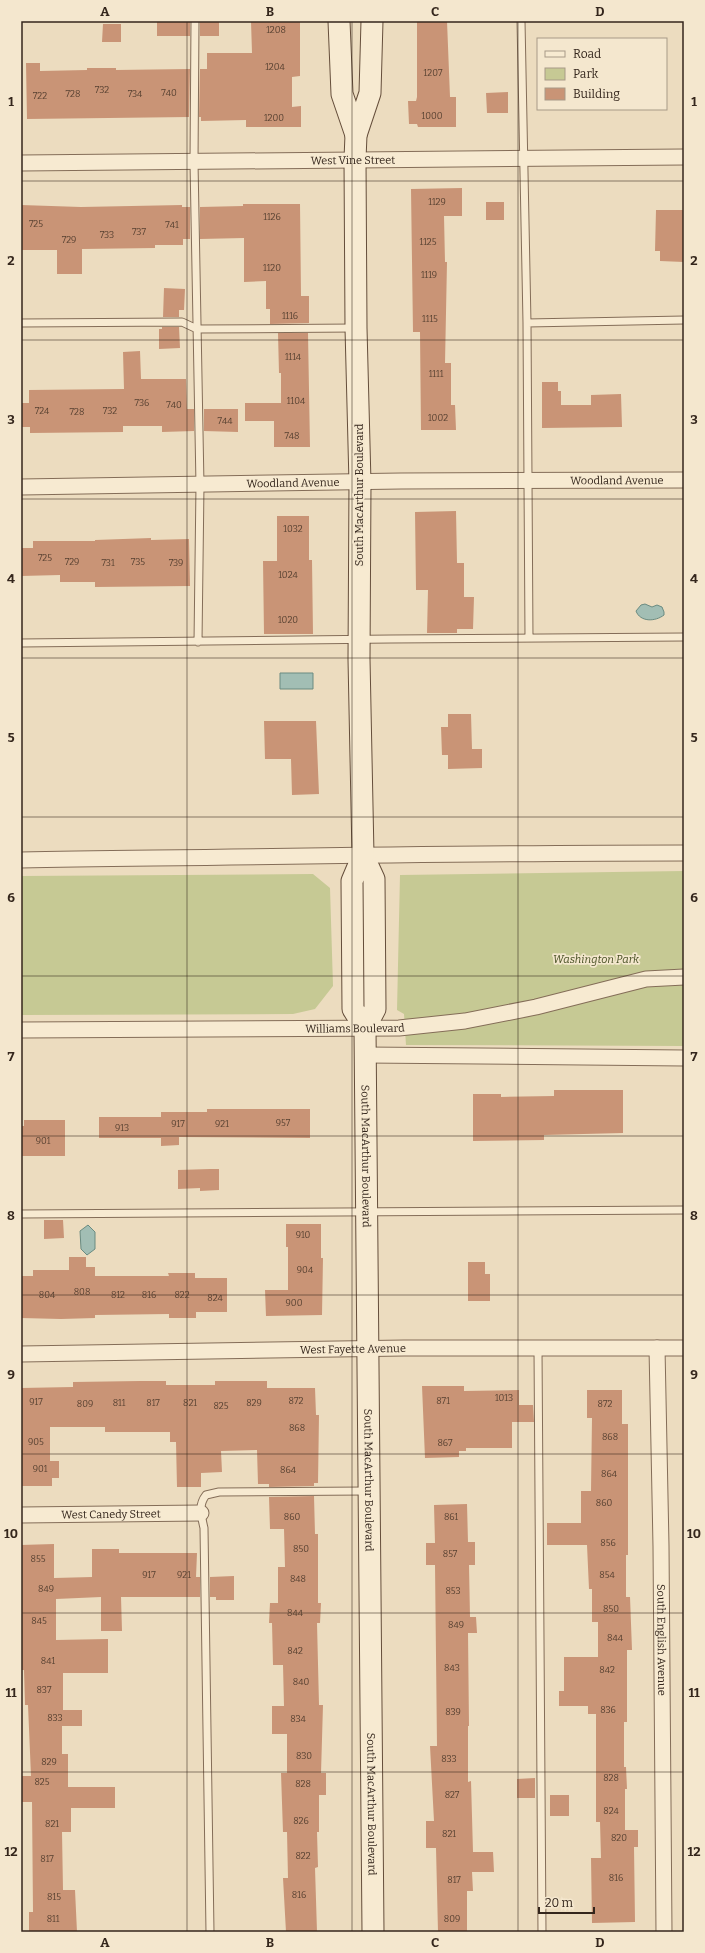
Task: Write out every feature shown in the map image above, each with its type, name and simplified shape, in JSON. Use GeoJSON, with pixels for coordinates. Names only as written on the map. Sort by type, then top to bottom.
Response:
{"type":"FeatureCollection","features":[{"type":"Feature","properties":{"kind":"main road","name":"South MacArthur Boulevard"},"geometry":{"type":"LineString","coordinates":[[339,21],[342,94],[356,135]]}},
{"type":"Feature","properties":{"kind":"main road","name":"South MacArthur Boulevard"},"geometry":{"type":"LineString","coordinates":[[372,21],[370,93],[356,135],[355,159],[356,328],[360,483],[359,639],[363,855],[352,881],[353,1009],[364,1028],[373,1932]]}},
{"type":"Feature","properties":{"kind":"street","name":"West Vine Street"},"geometry":{"type":"LineString","coordinates":[[21,163],[684,157]]}},
{"type":"Feature","properties":{"kind":"street","name":"Woodland Avenue"},"geometry":{"type":"LineString","coordinates":[[21,487],[684,480]]}},
{"type":"Feature","properties":{"kind":"street"},"geometry":{"type":"LineString","coordinates":[[21,860],[363,855],[684,853]]}},
{"type":"Feature","properties":{"kind":"street","name":"Williams Boulevard"},"geometry":{"type":"LineString","coordinates":[[21,1030],[399,1028],[465,1021],[536,1006],[646,979],[684,977]]}},
{"type":"Feature","properties":{"kind":"street"},"geometry":{"type":"LineString","coordinates":[[364,1055],[684,1058]]}},
{"type":"Feature","properties":{"kind":"street","name":"West Fayette Avenue"},"geometry":{"type":"LineString","coordinates":[[21,1354],[368,1348],[684,1348]]}},
{"type":"Feature","properties":{"kind":"street","name":"South English Avenue"},"geometry":{"type":"LineString","coordinates":[[657,1348],[662,1554],[664,1932]]}},
{"type":"Feature","properties":{"kind":"street","name":"West Canedy Street"},"geometry":{"type":"LineString","coordinates":[[21,1515],[201,1513]]}},
{"type":"Feature","properties":{"kind":"lane"},"geometry":{"type":"LineString","coordinates":[[196,21],[194,162],[200,485],[198,642]]}},
{"type":"Feature","properties":{"kind":"lane"},"geometry":{"type":"LineString","coordinates":[[521,21],[527,323],[529,638]]}},
{"type":"Feature","properties":{"kind":"lane"},"geometry":{"type":"LineString","coordinates":[[527,323],[684,320]]}},
{"type":"Feature","properties":{"kind":"lane"},"geometry":{"type":"LineString","coordinates":[[21,323],[182,322],[197,329],[356,328]]}},
{"type":"Feature","properties":{"kind":"lane"},"geometry":{"type":"LineString","coordinates":[[21,643],[684,637]]}},
{"type":"Feature","properties":{"kind":"lane"},"geometry":{"type":"LineString","coordinates":[[21,1214],[684,1210]]}},
{"type":"Feature","properties":{"kind":"lane"},"geometry":{"type":"LineString","coordinates":[[538,1349],[542,1932]]}},
{"type":"Feature","properties":{"kind":"lane"},"geometry":{"type":"LineString","coordinates":[[210,1932],[204,1528],[201,1513],[202,1501],[206,1495],[220,1492],[368,1491]]}},
{"type":"Feature","properties":{"kind":"green space","name":"Washington Park"},"geometry":{"type":"Polygon","coordinates":[[[684,871],[684,1046],[406,1045],[404,1014],[397,1010],[400,875],[684,871]]]}},
{"type":"Feature","properties":{"kind":"green space"},"geometry":{"type":"Polygon","coordinates":[[[313,874],[330,888],[333,986],[315,1009],[293,1014],[21,1015],[21,876],[313,874]]]}},
{"type":"Feature","properties":{"kind":"water"},"geometry":{"type":"Polygon","coordinates":[[[645,604],[652,607],[657,605],[662,607],[664,615],[652,620],[644,619],[638,615],[636,611],[641,605],[645,604]]]}},
{"type":"Feature","properties":{"kind":"water"},"geometry":{"type":"Polygon","coordinates":[[[280,673],[313,673],[313,689],[280,689],[280,673]]]}},
{"type":"Feature","properties":{"kind":"water"},"geometry":{"type":"Polygon","coordinates":[[[88,1225],[95,1232],[95,1249],[87,1255],[81,1249],[80,1231],[88,1225]]]}},
{"type":"Feature","properties":{"kind":"building"},"geometry":{"type":"Polygon","coordinates":[[[157,21],[190,21],[190,36],[157,36],[157,21]]]}},
{"type":"Feature","properties":{"kind":"building"},"geometry":{"type":"Polygon","coordinates":[[[200,21],[219,21],[219,36],[200,36],[200,21]]]}},
{"type":"Feature","properties":{"kind":"building"},"geometry":{"type":"Polygon","coordinates":[[[251,21],[300,21],[300,76],[292,77],[292,107],[301,106],[301,127],[246,127],[246,120],[201,121],[201,117],[199,117],[200,69],[207,69],[207,53],[252,53],[251,21]]]}},
{"type":"Feature","properties":{"kind":"building"},"geometry":{"type":"Polygon","coordinates":[[[417,21],[447,21],[450,97],[456,97],[456,127],[418,127],[417,124],[409,124],[408,101],[416,101],[417,97],[417,21]]]}},
{"type":"Feature","properties":{"kind":"building"},"geometry":{"type":"Polygon","coordinates":[[[103,24],[121,24],[121,42],[102,42],[103,24]]]}},
{"type":"Feature","properties":{"kind":"building"},"geometry":{"type":"Polygon","coordinates":[[[26,63],[40,63],[40,71],[87,70],[87,68],[116,68],[116,70],[190,69],[189,117],[27,119],[26,63]]]}},
{"type":"Feature","properties":{"kind":"building"},"geometry":{"type":"Polygon","coordinates":[[[508,92],[508,113],[487,113],[486,93],[508,92]]]}},
{"type":"Feature","properties":{"kind":"building"},"geometry":{"type":"Polygon","coordinates":[[[462,188],[462,216],[444,216],[445,262],[447,262],[445,363],[451,363],[451,405],[455,405],[456,430],[421,430],[420,332],[413,332],[411,189],[462,188]]]}},
{"type":"Feature","properties":{"kind":"building"},"geometry":{"type":"Polygon","coordinates":[[[486,202],[504,202],[504,220],[486,220],[486,202]]]}},
{"type":"Feature","properties":{"kind":"building"},"geometry":{"type":"Polygon","coordinates":[[[243,204],[300,204],[301,296],[309,296],[309,323],[270,324],[270,309],[266,309],[266,281],[244,282],[244,238],[200,239],[200,207],[243,206],[243,204]]]}},
{"type":"Feature","properties":{"kind":"building"},"geometry":{"type":"Polygon","coordinates":[[[21,205],[81,207],[182,205],[182,207],[190,207],[190,239],[183,239],[183,245],[155,245],[155,248],[82,249],[82,274],[57,274],[57,250],[21,250],[21,205]]]}},
{"type":"Feature","properties":{"kind":"building"},"geometry":{"type":"Polygon","coordinates":[[[656,210],[684,210],[684,262],[660,261],[660,251],[655,251],[656,210]]]}},
{"type":"Feature","properties":{"kind":"building"},"geometry":{"type":"Polygon","coordinates":[[[164,288],[185,289],[184,310],[179,310],[179,317],[163,317],[164,288]]]}},
{"type":"Feature","properties":{"kind":"building"},"geometry":{"type":"Polygon","coordinates":[[[162,327],[179,327],[180,348],[159,349],[159,329],[162,329],[162,327]]]}},
{"type":"Feature","properties":{"kind":"building"},"geometry":{"type":"Polygon","coordinates":[[[278,333],[308,333],[310,447],[274,447],[274,421],[245,421],[245,403],[281,403],[281,373],[279,373],[278,333]]]}},
{"type":"Feature","properties":{"kind":"building"},"geometry":{"type":"Polygon","coordinates":[[[140,351],[141,379],[186,379],[187,409],[194,409],[194,431],[162,432],[162,426],[123,426],[123,432],[30,433],[30,427],[21,427],[21,403],[29,403],[29,390],[124,389],[123,352],[140,351]]]}},
{"type":"Feature","properties":{"kind":"building"},"geometry":{"type":"Polygon","coordinates":[[[542,382],[558,382],[558,391],[561,391],[561,405],[591,405],[591,395],[621,394],[622,427],[542,428],[542,382]]]}},
{"type":"Feature","properties":{"kind":"building"},"geometry":{"type":"Polygon","coordinates":[[[204,409],[238,409],[238,432],[204,431],[204,409]]]}},
{"type":"Feature","properties":{"kind":"building"},"geometry":{"type":"Polygon","coordinates":[[[456,511],[457,563],[464,563],[464,597],[474,597],[473,629],[457,629],[457,633],[427,633],[428,590],[416,590],[415,512],[456,511]]]}},
{"type":"Feature","properties":{"kind":"building"},"geometry":{"type":"Polygon","coordinates":[[[277,516],[309,516],[309,560],[312,560],[313,634],[264,634],[263,561],[277,561],[277,516]]]}},
{"type":"Feature","properties":{"kind":"building"},"geometry":{"type":"Polygon","coordinates":[[[151,538],[151,540],[189,539],[190,586],[95,587],[95,582],[60,582],[60,575],[21,576],[21,548],[33,548],[33,541],[95,541],[151,538]]]}},
{"type":"Feature","properties":{"kind":"building"},"geometry":{"type":"Polygon","coordinates":[[[448,714],[471,714],[472,749],[482,749],[482,768],[448,769],[448,755],[442,755],[441,727],[448,727],[448,714]]]}},
{"type":"Feature","properties":{"kind":"building"},"geometry":{"type":"Polygon","coordinates":[[[264,721],[316,721],[319,794],[292,795],[291,759],[265,759],[264,721]]]}},
{"type":"Feature","properties":{"kind":"building"},"geometry":{"type":"Polygon","coordinates":[[[554,1090],[623,1090],[623,1133],[544,1135],[544,1140],[473,1141],[473,1094],[501,1094],[501,1097],[554,1096],[554,1090]]]}},
{"type":"Feature","properties":{"kind":"building"},"geometry":{"type":"Polygon","coordinates":[[[207,1109],[310,1109],[310,1138],[179,1137],[179,1145],[161,1146],[161,1138],[99,1138],[99,1117],[161,1117],[161,1112],[207,1112],[207,1109]]]}},
{"type":"Feature","properties":{"kind":"building"},"geometry":{"type":"Polygon","coordinates":[[[24,1120],[65,1120],[65,1156],[21,1156],[21,1126],[24,1126],[24,1120]]]}},
{"type":"Feature","properties":{"kind":"building"},"geometry":{"type":"Polygon","coordinates":[[[219,1169],[219,1190],[200,1191],[200,1188],[178,1189],[178,1170],[219,1169]]]}},
{"type":"Feature","properties":{"kind":"building"},"geometry":{"type":"Polygon","coordinates":[[[44,1220],[63,1220],[64,1238],[44,1239],[44,1220]]]}},
{"type":"Feature","properties":{"kind":"building"},"geometry":{"type":"Polygon","coordinates":[[[286,1224],[321,1224],[321,1258],[323,1258],[322,1315],[266,1316],[265,1290],[288,1290],[288,1247],[286,1247],[286,1224]]]}},
{"type":"Feature","properties":{"kind":"building"},"geometry":{"type":"Polygon","coordinates":[[[69,1257],[86,1257],[86,1267],[95,1267],[95,1276],[169,1276],[168,1273],[195,1273],[195,1278],[227,1278],[227,1312],[196,1312],[196,1318],[169,1318],[169,1314],[95,1315],[95,1318],[61,1319],[21,1318],[21,1276],[33,1276],[33,1270],[69,1270],[69,1257]]]}},
{"type":"Feature","properties":{"kind":"building"},"geometry":{"type":"Polygon","coordinates":[[[468,1262],[485,1262],[485,1274],[490,1274],[490,1301],[468,1301],[468,1262]]]}},
{"type":"Feature","properties":{"kind":"building"},"geometry":{"type":"Polygon","coordinates":[[[166,1381],[166,1385],[215,1385],[215,1381],[267,1381],[267,1388],[315,1388],[316,1415],[319,1415],[318,1483],[314,1483],[314,1486],[269,1487],[269,1484],[258,1484],[257,1450],[221,1451],[222,1472],[201,1473],[201,1487],[177,1487],[176,1442],[170,1442],[170,1432],[105,1432],[105,1427],[50,1427],[50,1461],[59,1461],[59,1478],[52,1478],[52,1486],[21,1486],[21,1388],[73,1387],[73,1382],[166,1381]]]}},
{"type":"Feature","properties":{"kind":"building"},"geometry":{"type":"Polygon","coordinates":[[[422,1386],[464,1386],[464,1391],[519,1390],[519,1405],[533,1405],[534,1422],[512,1422],[512,1448],[466,1448],[466,1451],[459,1451],[459,1457],[425,1458],[422,1386]]]}},
{"type":"Feature","properties":{"kind":"building"},"geometry":{"type":"Polygon","coordinates":[[[587,1390],[622,1390],[622,1424],[628,1424],[628,1555],[626,1555],[626,1597],[630,1597],[632,1650],[627,1650],[627,1722],[624,1722],[624,1767],[626,1767],[627,1789],[625,1789],[625,1830],[638,1830],[638,1847],[634,1847],[635,1922],[592,1923],[591,1858],[601,1858],[600,1822],[596,1822],[596,1714],[588,1714],[588,1706],[559,1706],[559,1691],[564,1691],[564,1657],[598,1657],[598,1622],[592,1622],[592,1589],[589,1589],[587,1545],[547,1545],[547,1523],[581,1523],[581,1491],[591,1491],[592,1418],[587,1418],[587,1390]]]}},
{"type":"Feature","properties":{"kind":"building"},"geometry":{"type":"Polygon","coordinates":[[[314,1496],[315,1534],[318,1534],[318,1603],[321,1603],[320,1623],[317,1623],[319,1705],[323,1705],[321,1773],[326,1773],[326,1795],[319,1795],[319,1832],[317,1832],[318,1867],[315,1868],[317,1932],[286,1932],[283,1878],[288,1878],[287,1832],[283,1832],[281,1773],[287,1773],[287,1734],[272,1734],[272,1706],[284,1706],[283,1665],[273,1665],[272,1623],[269,1623],[270,1603],[278,1603],[278,1567],[285,1567],[284,1529],[270,1529],[269,1497],[314,1496]]]}},
{"type":"Feature","properties":{"kind":"building"},"geometry":{"type":"Polygon","coordinates":[[[467,1504],[468,1542],[475,1542],[475,1565],[469,1565],[470,1617],[476,1617],[477,1633],[468,1633],[468,1782],[471,1781],[473,1852],[493,1852],[494,1872],[472,1872],[473,1891],[467,1891],[467,1932],[438,1932],[436,1848],[426,1848],[426,1821],[434,1821],[430,1746],[437,1746],[435,1565],[426,1565],[426,1543],[435,1543],[434,1505],[467,1504]]]}},
{"type":"Feature","properties":{"kind":"building"},"geometry":{"type":"Polygon","coordinates":[[[54,1544],[54,1578],[92,1577],[92,1549],[119,1549],[119,1553],[197,1553],[196,1577],[200,1577],[200,1597],[121,1597],[122,1631],[101,1631],[101,1597],[56,1599],[56,1640],[108,1639],[108,1673],[63,1673],[63,1710],[82,1710],[82,1726],[62,1726],[62,1754],[68,1754],[68,1787],[115,1787],[115,1808],[71,1808],[71,1832],[62,1832],[63,1890],[75,1890],[77,1932],[29,1932],[29,1912],[33,1912],[32,1802],[21,1802],[21,1776],[31,1776],[28,1705],[25,1705],[24,1670],[21,1670],[21,1545],[54,1544]]]}},
{"type":"Feature","properties":{"kind":"building"},"geometry":{"type":"Polygon","coordinates":[[[234,1576],[234,1600],[216,1600],[216,1597],[210,1597],[210,1577],[234,1576]]]}},
{"type":"Feature","properties":{"kind":"building"},"geometry":{"type":"Polygon","coordinates":[[[535,1778],[535,1798],[517,1798],[517,1779],[535,1778]]]}},
{"type":"Feature","properties":{"kind":"building"},"geometry":{"type":"Polygon","coordinates":[[[550,1795],[569,1795],[569,1816],[550,1816],[550,1795]]]}}]}
